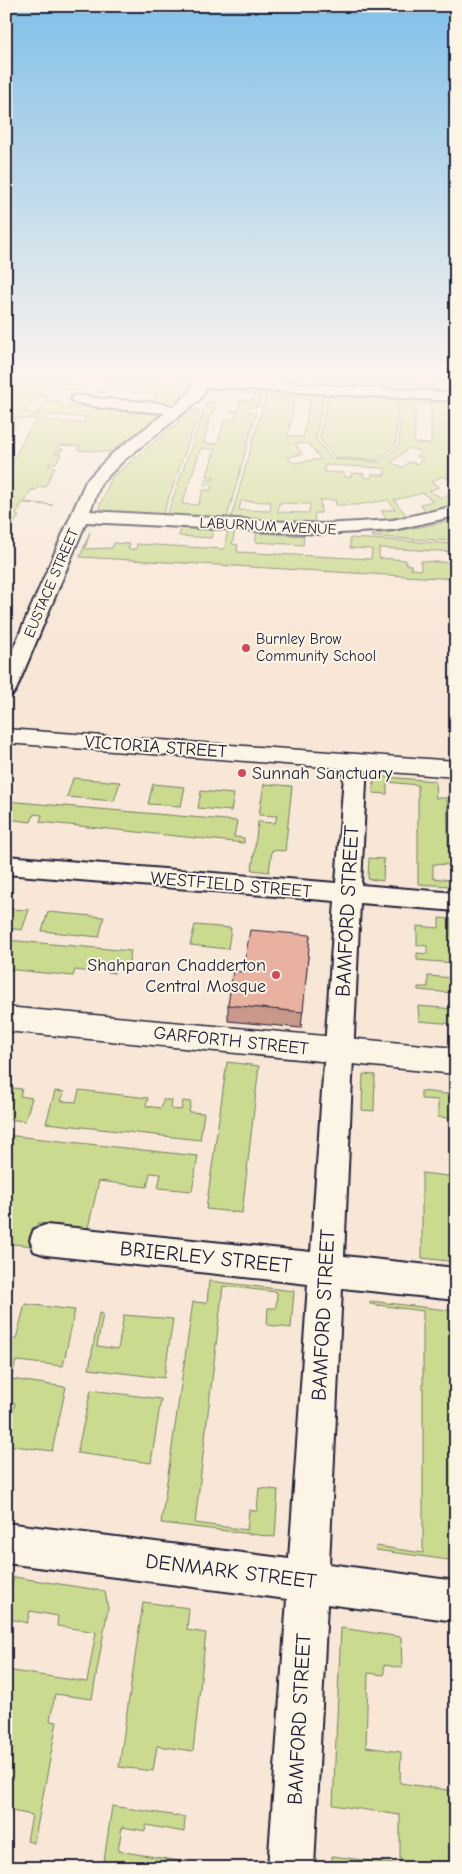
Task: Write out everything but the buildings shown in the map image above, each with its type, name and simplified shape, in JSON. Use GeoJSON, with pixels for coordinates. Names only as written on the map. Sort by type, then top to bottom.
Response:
{"type":"FeatureCollection","features":[{"type":"Feature","properties":{"kind":"street","name":"EUSTACE STREET"},"geometry":{"type":"LineString","coordinates":[[6,690],[94,482],[114,462]]}},
{"type":"Feature","properties":{"kind":"street","name":"LABURNUM AVENUE"},"geometry":{"type":"LineString","coordinates":[[79,516],[323,530],[393,525],[456,511]]}},
{"type":"Feature","properties":{"kind":"street","name":"VICTORIA STREET"},"geometry":{"type":"LineString","coordinates":[[6,736],[456,769]]}},
{"type":"Feature","properties":{"kind":"street","name":"BAMFORD STREET"},"geometry":{"type":"LineString","coordinates":[[291,1868],[356,762]]}},
{"type":"Feature","properties":{"kind":"street","name":"WESTFIELD STREET"},"geometry":{"type":"LineString","coordinates":[[6,866],[456,902]]}},
{"type":"Feature","properties":{"kind":"street","name":"GARFORTH STREET"},"geometry":{"type":"LineString","coordinates":[[6,1019],[456,1061]]}},
{"type":"Feature","properties":{"kind":"street","name":"BRIERLEY STREET"},"geometry":{"type":"LineString","coordinates":[[46,1240],[456,1284]]}},
{"type":"Feature","properties":{"kind":"street","name":"DENMARK STREET"},"geometry":{"type":"LineString","coordinates":[[6,1543],[456,1601]]}},
{"type":"Feature","properties":{"kind":"green space"},"geometry":{"type":"Polygon","coordinates":[[[12,462],[56,462],[48,465],[55,467],[45,487],[31,490],[25,502],[53,505],[22,503],[16,515],[19,516],[6,535],[6,481],[12,470],[8,470],[12,462]]]}},
{"type":"Feature","properties":{"kind":"green space"},"geometry":{"type":"Polygon","coordinates":[[[130,462],[181,462],[163,514],[106,511],[99,507],[112,477],[130,462]]]}},
{"type":"Feature","properties":{"kind":"green space"},"geometry":{"type":"Polygon","coordinates":[[[186,462],[196,462],[182,504],[198,505],[203,490],[211,490],[212,486],[204,485],[206,480],[213,480],[215,477],[207,476],[211,462],[242,462],[227,518],[167,515],[186,462]]]}},
{"type":"Feature","properties":{"kind":"green space"},"geometry":{"type":"Polygon","coordinates":[[[247,462],[392,462],[403,467],[408,462],[418,464],[456,462],[456,482],[443,476],[431,482],[439,487],[429,491],[442,498],[453,493],[456,495],[456,503],[428,512],[420,504],[433,501],[423,493],[394,500],[407,516],[387,519],[381,511],[395,509],[388,500],[356,505],[336,505],[335,500],[320,500],[321,513],[315,513],[314,523],[231,518],[247,462]],[[325,465],[324,472],[344,473],[344,477],[351,477],[351,473],[364,474],[363,477],[371,478],[372,474],[385,475],[385,468],[325,465]],[[241,501],[239,510],[270,511],[271,502],[241,501]],[[279,503],[278,512],[309,513],[310,504],[279,503]]]}},
{"type":"Feature","properties":{"kind":"green space"},"geometry":{"type":"Polygon","coordinates":[[[456,519],[456,541],[373,537],[372,535],[426,526],[456,519]]]}},
{"type":"Feature","properties":{"kind":"green space"},"geometry":{"type":"Polygon","coordinates":[[[181,528],[213,530],[211,538],[179,536],[181,528]]]}},
{"type":"Feature","properties":{"kind":"green space"},"geometry":{"type":"Polygon","coordinates":[[[228,531],[235,531],[232,544],[238,545],[237,552],[371,559],[372,549],[350,548],[350,538],[456,544],[456,552],[379,548],[379,558],[406,560],[406,564],[411,565],[411,569],[421,570],[421,561],[456,563],[456,579],[80,557],[90,532],[85,549],[112,548],[114,543],[130,544],[128,549],[136,549],[137,544],[224,549],[228,531]]]}},
{"type":"Feature","properties":{"kind":"green space"},"geometry":{"type":"Polygon","coordinates":[[[257,533],[304,536],[303,545],[255,542],[257,533]]]}},
{"type":"Feature","properties":{"kind":"green space"},"geometry":{"type":"Polygon","coordinates":[[[374,776],[435,781],[436,798],[447,798],[449,865],[433,864],[433,878],[450,880],[450,886],[418,884],[418,785],[387,782],[387,794],[373,793],[374,776]]]}},
{"type":"Feature","properties":{"kind":"green space"},"geometry":{"type":"Polygon","coordinates":[[[73,778],[120,782],[114,801],[67,797],[73,778]]]}},
{"type":"Feature","properties":{"kind":"green space"},"geometry":{"type":"Polygon","coordinates":[[[153,784],[185,787],[181,806],[148,804],[153,784]]]}},
{"type":"Feature","properties":{"kind":"green space"},"geometry":{"type":"Polygon","coordinates":[[[264,784],[292,786],[285,851],[272,850],[269,872],[252,870],[258,822],[275,823],[277,816],[259,815],[264,784]]]}},
{"type":"Feature","properties":{"kind":"green space"},"geometry":{"type":"Polygon","coordinates":[[[201,791],[234,794],[231,811],[198,808],[201,791]]]}},
{"type":"Feature","properties":{"kind":"green space"},"geometry":{"type":"Polygon","coordinates":[[[6,801],[237,821],[234,837],[244,838],[244,843],[40,822],[42,815],[34,814],[31,822],[6,819],[6,801]]]}},
{"type":"Feature","properties":{"kind":"green space"},"geometry":{"type":"Polygon","coordinates":[[[369,858],[384,859],[383,881],[368,879],[369,858]]]}},
{"type":"Feature","properties":{"kind":"green space"},"geometry":{"type":"Polygon","coordinates":[[[9,909],[29,910],[22,930],[6,928],[6,917],[9,909]]]}},
{"type":"Feature","properties":{"kind":"green space"},"geometry":{"type":"Polygon","coordinates":[[[48,912],[104,917],[99,937],[42,931],[48,912]]]}},
{"type":"Feature","properties":{"kind":"green space"},"geometry":{"type":"Polygon","coordinates":[[[439,918],[451,919],[453,963],[417,960],[417,953],[427,954],[427,946],[417,945],[417,926],[439,928],[439,918]]]}},
{"type":"Feature","properties":{"kind":"green space"},"geometry":{"type":"Polygon","coordinates":[[[195,925],[231,928],[228,949],[190,945],[195,925]]]}},
{"type":"Feature","properties":{"kind":"green space"},"geometry":{"type":"Polygon","coordinates":[[[6,940],[131,951],[128,966],[116,965],[114,973],[107,972],[109,963],[95,962],[93,972],[75,970],[73,976],[6,969],[6,940]]]}},
{"type":"Feature","properties":{"kind":"green space"},"geometry":{"type":"Polygon","coordinates":[[[428,976],[453,978],[453,993],[418,990],[418,987],[428,987],[428,976]]]}},
{"type":"Feature","properties":{"kind":"green space"},"geometry":{"type":"Polygon","coordinates":[[[418,1006],[454,1009],[454,1024],[419,1021],[418,1006]]]}},
{"type":"Feature","properties":{"kind":"green space"},"geometry":{"type":"Polygon","coordinates":[[[227,1062],[259,1066],[242,1213],[206,1209],[227,1062]]]}},
{"type":"Feature","properties":{"kind":"green space"},"geometry":{"type":"Polygon","coordinates":[[[363,1074],[375,1075],[374,1111],[362,1110],[363,1074]]]}},
{"type":"Feature","properties":{"kind":"green space"},"geometry":{"type":"Polygon","coordinates":[[[13,1088],[22,1089],[20,1096],[32,1098],[25,1121],[6,1119],[6,1096],[11,1096],[13,1088]]]}},
{"type":"Feature","properties":{"kind":"green space"},"geometry":{"type":"Polygon","coordinates":[[[79,1090],[148,1098],[146,1106],[161,1108],[163,1100],[172,1100],[171,1109],[181,1110],[183,1101],[191,1102],[189,1112],[204,1113],[200,1140],[46,1123],[55,1091],[64,1092],[61,1101],[76,1102],[79,1090]]]}},
{"type":"Feature","properties":{"kind":"green space"},"geometry":{"type":"Polygon","coordinates":[[[421,1091],[456,1095],[456,1119],[438,1117],[438,1100],[421,1099],[421,1091]]]}},
{"type":"Feature","properties":{"kind":"green space"},"geometry":{"type":"Polygon","coordinates":[[[6,1135],[198,1156],[192,1191],[158,1188],[161,1174],[150,1173],[147,1187],[99,1181],[88,1228],[38,1223],[32,1246],[6,1243],[6,1135]]]}},
{"type":"Feature","properties":{"kind":"green space"},"geometry":{"type":"Polygon","coordinates":[[[422,1173],[456,1177],[456,1262],[422,1258],[422,1173]]]}},
{"type":"Feature","properties":{"kind":"green space"},"geometry":{"type":"Polygon","coordinates":[[[209,1281],[294,1291],[291,1328],[267,1325],[268,1308],[276,1308],[277,1292],[223,1286],[195,1523],[247,1530],[249,1510],[257,1511],[259,1488],[278,1490],[275,1537],[161,1523],[193,1302],[207,1303],[209,1281]]]}},
{"type":"Feature","properties":{"kind":"green space"},"geometry":{"type":"Polygon","coordinates":[[[370,1301],[456,1311],[456,1561],[376,1550],[376,1546],[423,1553],[423,1311],[370,1304],[370,1301]]]}},
{"type":"Feature","properties":{"kind":"green space"},"geometry":{"type":"Polygon","coordinates":[[[25,1304],[75,1310],[63,1366],[16,1361],[11,1379],[66,1387],[52,1451],[6,1445],[15,1403],[6,1401],[6,1338],[16,1339],[25,1304]]]}},
{"type":"Feature","properties":{"kind":"green space"},"geometry":{"type":"Polygon","coordinates":[[[99,1313],[103,1314],[97,1346],[118,1349],[124,1315],[173,1319],[164,1378],[89,1369],[99,1313]]]}},
{"type":"Feature","properties":{"kind":"green space"},"geometry":{"type":"Polygon","coordinates":[[[91,1390],[161,1399],[151,1463],[77,1453],[91,1390]]]}},
{"type":"Feature","properties":{"kind":"green space"},"geometry":{"type":"Polygon","coordinates":[[[14,1577],[105,1591],[108,1608],[92,1699],[55,1694],[50,1721],[57,1722],[34,1843],[27,1841],[32,1815],[6,1810],[6,1670],[87,1682],[96,1632],[57,1626],[58,1616],[30,1611],[27,1623],[10,1619],[6,1634],[6,1611],[14,1577]]]}},
{"type":"Feature","properties":{"kind":"green space"},"geometry":{"type":"Polygon","coordinates":[[[143,1602],[189,1608],[187,1630],[206,1633],[193,1751],[157,1746],[153,1771],[119,1767],[143,1602]]]}},
{"type":"Feature","properties":{"kind":"green space"},"geometry":{"type":"Polygon","coordinates":[[[341,1628],[401,1637],[402,1668],[384,1665],[384,1675],[368,1673],[366,1747],[401,1752],[400,1783],[455,1791],[456,1850],[451,1848],[451,1868],[332,1868],[332,1856],[400,1865],[400,1815],[333,1805],[341,1628]]]}},
{"type":"Feature","properties":{"kind":"green space"},"geometry":{"type":"Polygon","coordinates":[[[112,1806],[185,1817],[184,1832],[146,1825],[145,1831],[122,1827],[118,1851],[180,1861],[179,1868],[103,1868],[112,1806]]]}},
{"type":"Feature","properties":{"kind":"place","name":"Burnley Brow Community School"},"geometry":{"type":"Point","coordinates":[246,648]}},
{"type":"Feature","properties":{"kind":"place","name":"Sunnah Sanctuary"},"geometry":{"type":"Point","coordinates":[242,773]}},
{"type":"Feature","properties":{"kind":"place","name":"Shahparan Chadderton Central Mosque"},"geometry":{"type":"Point","coordinates":[276,975]}}]}
